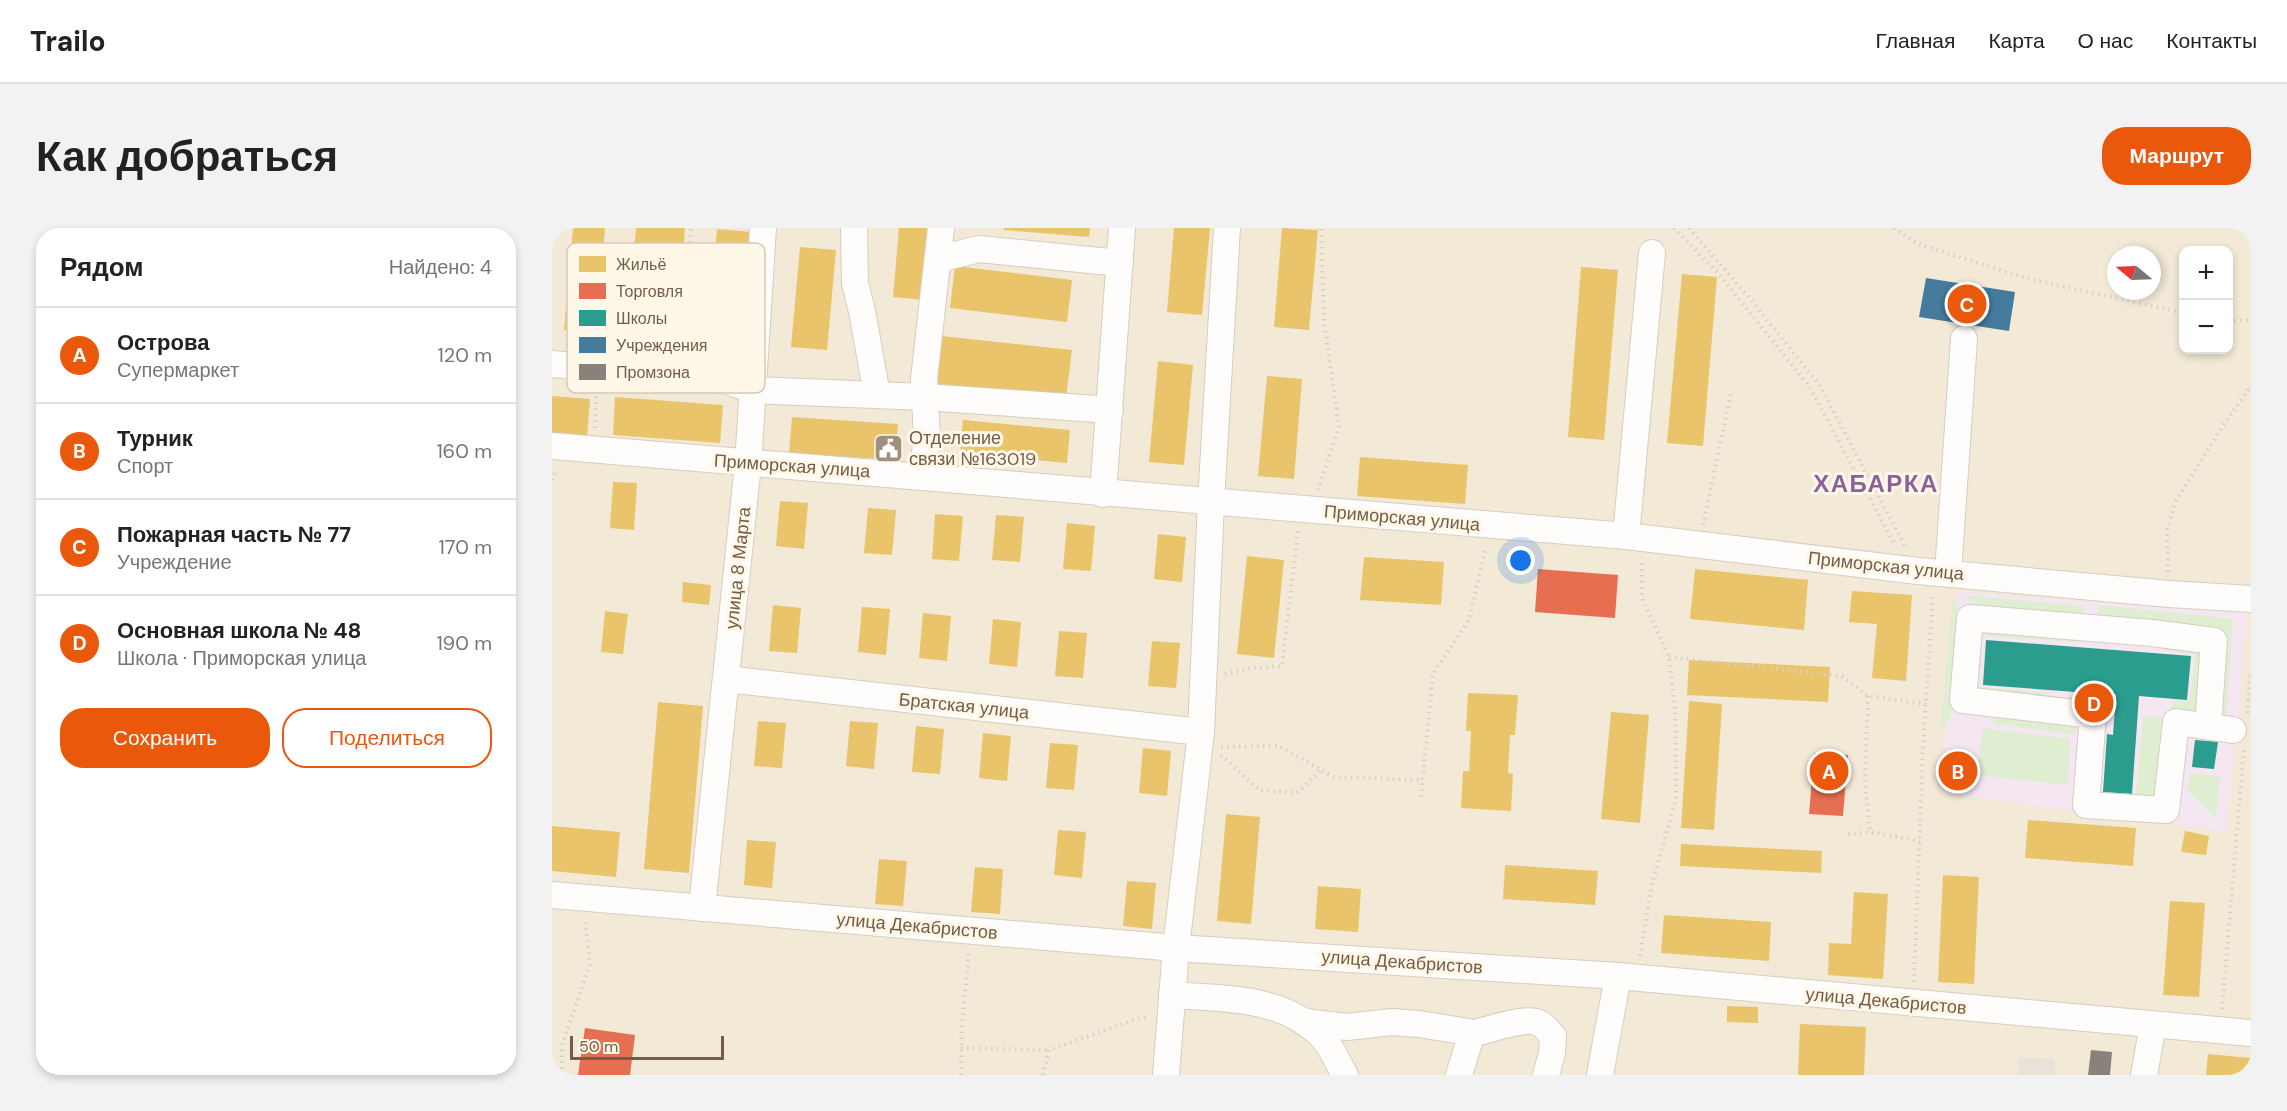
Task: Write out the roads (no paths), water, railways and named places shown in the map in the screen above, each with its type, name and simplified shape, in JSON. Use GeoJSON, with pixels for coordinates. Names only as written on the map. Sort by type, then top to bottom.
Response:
{"type":"FeatureCollection","features":[{"type":"Feature","properties":{"kind":"street","name":"улица 8 Марта"},"geometry":{"type":"LineString","coordinates":[[762,243],[763,228]]}},
{"type":"Feature","properties":{"kind":"street"},"geometry":{"type":"LineString","coordinates":[[854,228],[855,283],[877,395]]}},
{"type":"Feature","properties":{"kind":"street"},"geometry":{"type":"LineString","coordinates":[[922,476],[927,438],[924,379],[941,228]]}},
{"type":"Feature","properties":{"kind":"street"},"geometry":{"type":"LineString","coordinates":[[1103,494],[1122,228]]}},
{"type":"Feature","properties":{"kind":"street"},"geometry":{"type":"LineString","coordinates":[[1166,1075],[1176,948],[1201,732],[1211,502],[1227,228]]}},
{"type":"Feature","properties":{"kind":"street"},"geometry":{"type":"LineString","coordinates":[[938,259],[980,249],[1120,263]]}},
{"type":"Feature","properties":{"kind":"street"},"geometry":{"type":"LineString","coordinates":[[1634,537],[1652,253]]}},
{"type":"Feature","properties":{"kind":"street"},"geometry":{"type":"LineString","coordinates":[[1927,572],[1964,339]]}},
{"type":"Feature","properties":{"kind":"street"},"geometry":{"type":"LineString","coordinates":[[552,364],[567,366]]}},
{"type":"Feature","properties":{"kind":"street"},"geometry":{"type":"LineString","coordinates":[[765,390],[925,397],[1110,410]]}},
{"type":"Feature","properties":{"kind":"street","name":"улица 8 Марта"},"geometry":{"type":"LineString","coordinates":[[702,908],[748,464],[753,393]]}},
{"type":"Feature","properties":{"kind":"street","name":"Приморская улица"},"geometry":{"type":"LineString","coordinates":[[552,446],[1634,537],[1927,572],[2251,600]]}},
{"type":"Feature","properties":{"kind":"street"},"geometry":{"type":"LineString","coordinates":[[1970,618],[2152,633],[2214,641],[2233,729],[2176,722],[2166,810],[2086,805],[2093,715],[1963,700],[1970,618]]}},
{"type":"Feature","properties":{"kind":"street","name":"Братская улица"},"geometry":{"type":"LineString","coordinates":[[726,679],[1201,732]]}},
{"type":"Feature","properties":{"kind":"street","name":"улица Декабристов"},"geometry":{"type":"LineString","coordinates":[[552,895],[1176,948],[1627,977],[2251,1032]]}},
{"type":"Feature","properties":{"kind":"street"},"geometry":{"type":"LineString","coordinates":[[1600,1075],[1627,977]]}},
{"type":"Feature","properties":{"kind":"street"},"geometry":{"type":"LineString","coordinates":[[1172,1003],[1209,996],[1267,1004],[1304,1022],[1323,1039],[1345,1075]]}},
{"type":"Feature","properties":{"kind":"street"},"geometry":{"type":"LineString","coordinates":[[1304,1022],[1361,1027],[1392,1023],[1419,1024],[1474,1033],[1522,1021],[1534,1021],[1541,1023],[1553,1036],[1552,1053],[1546,1075]]}},
{"type":"Feature","properties":{"kind":"street"},"geometry":{"type":"LineString","coordinates":[[2144,1075],[2153,1025]]}},
{"type":"Feature","properties":{"kind":"street"},"geometry":{"type":"LineString","coordinates":[[1459,1075],[1471,1036],[1474,1033]]}},
{"type":"Feature","properties":{"kind":"place","name":"Пожарная часть № 77"},"geometry":{"type":"Point","coordinates":[1967,304]}},
{"type":"Feature","properties":{"kind":"place","name":"Отделение связи №163019"},"geometry":{"type":"Point","coordinates":[888,448]}},
{"type":"Feature","properties":{"kind":"place","name":"Основная школа № 48"},"geometry":{"type":"Point","coordinates":[2094,703]}},
{"type":"Feature","properties":{"kind":"place","name":"Острова"},"geometry":{"type":"Point","coordinates":[1829,771]}},
{"type":"Feature","properties":{"kind":"place","name":"Турник"},"geometry":{"type":"Point","coordinates":[1958,771]}},
{"type":"Feature","properties":{"kind":"district","name":"ХАБАРКА"},"geometry":{"type":"Point","coordinates":[1876,483]}}]}
